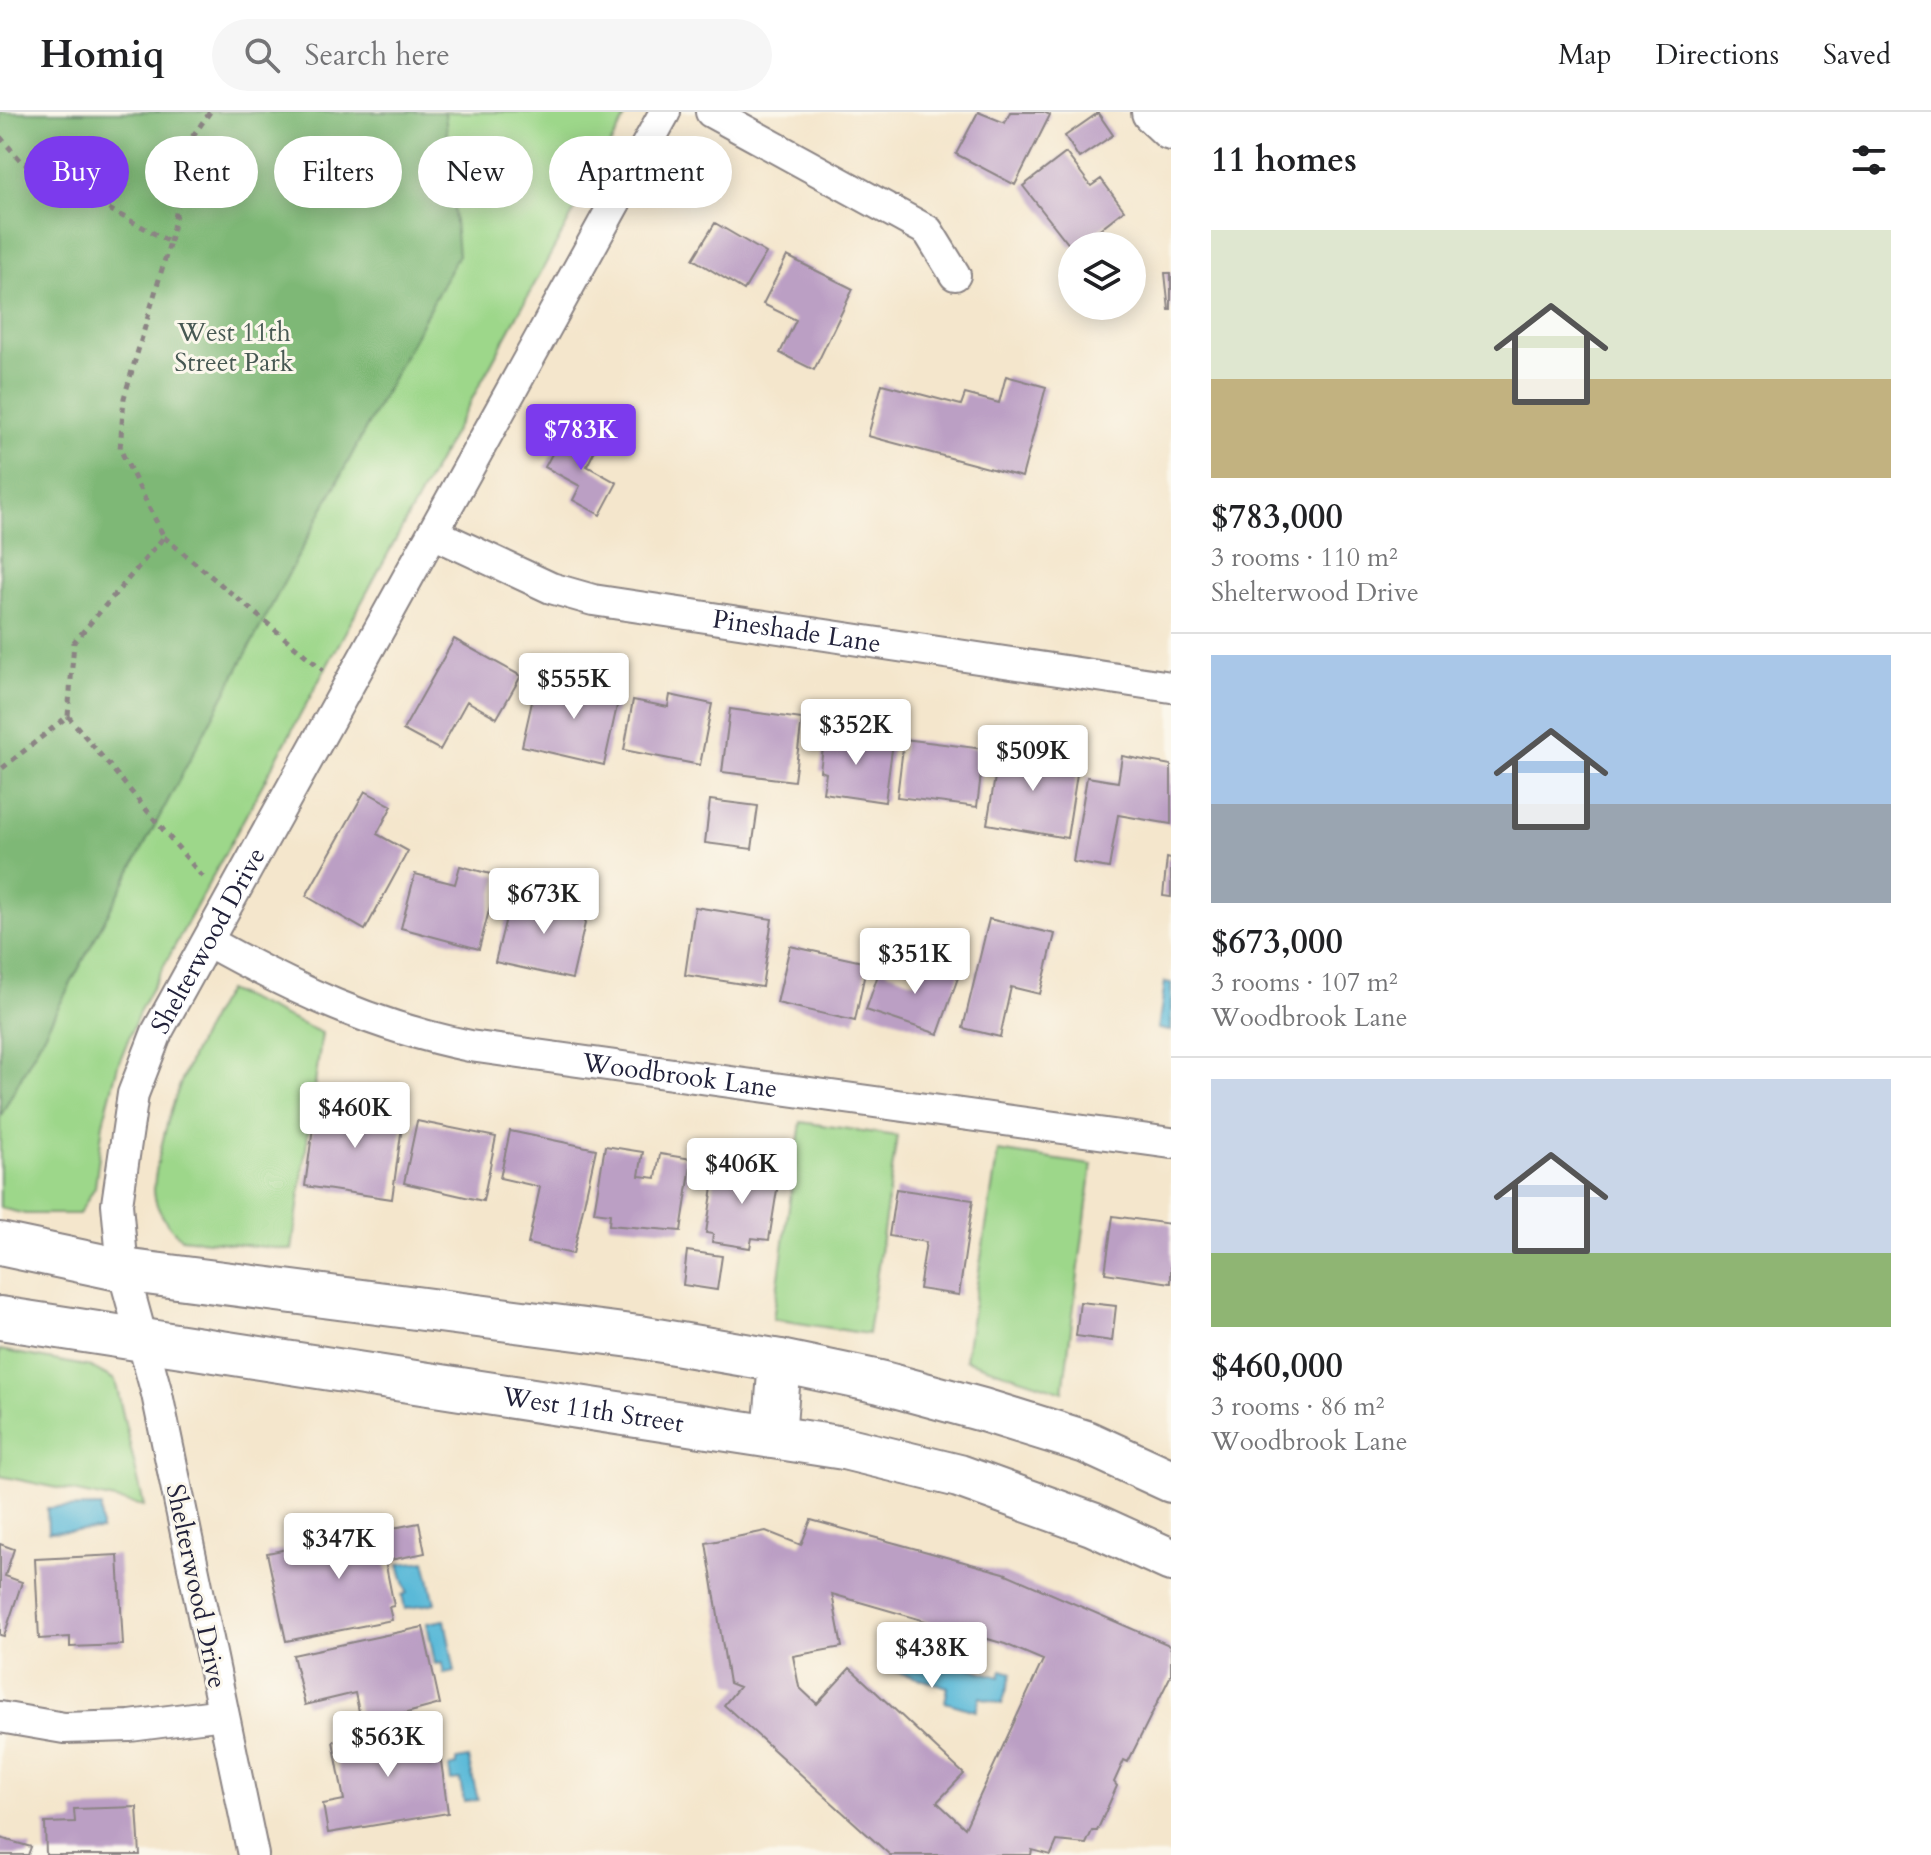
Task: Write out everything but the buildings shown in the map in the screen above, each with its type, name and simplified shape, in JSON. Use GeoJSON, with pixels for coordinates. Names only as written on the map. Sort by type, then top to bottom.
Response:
{"type":"FeatureCollection","features":[{"type":"Feature","properties":{"kind":"main road"},"geometry":{"type":"LineString","coordinates":[[1153,112],[1171,129]]}},
{"type":"Feature","properties":{"kind":"main road"},"geometry":{"type":"LineString","coordinates":[[0,1244],[123,1270],[639,1337],[780,1361],[880,1382],[983,1410],[1086,1442],[1171,1481]]}},
{"type":"Feature","properties":{"kind":"main road","name":"West 11th Street"},"geometry":{"type":"LineString","coordinates":[[0,1318],[143,1343],[844,1448],[959,1476],[1092,1524],[1171,1560]]}},
{"type":"Feature","properties":{"kind":"main road"},"geometry":{"type":"LineString","coordinates":[[774,1437],[780,1361]]}},
{"type":"Feature","properties":{"kind":"street","name":"Shelterwood Drive"},"geometry":{"type":"LineString","coordinates":[[253,1855],[143,1343],[123,1270],[117,1204],[133,1094],[157,1032],[665,112]]}},
{"type":"Feature","properties":{"kind":"street"},"geometry":{"type":"LineString","coordinates":[[711,112],[928,231],[955,275]]}},
{"type":"Feature","properties":{"kind":"street","name":"Pineshade Lane"},"geometry":{"type":"LineString","coordinates":[[433,533],[551,588],[593,600],[1171,687]]}},
{"type":"Feature","properties":{"kind":"street","name":"Woodbrook Lane"},"geometry":{"type":"LineString","coordinates":[[209,942],[342,1010],[412,1034],[470,1046],[1171,1143]]}},
{"type":"Feature","properties":{"kind":"street"},"geometry":{"type":"LineString","coordinates":[[0,1717],[64,1728],[130,1726],[223,1714]]}},
{"type":"Feature","properties":{"kind":"path"},"geometry":{"type":"LineString","coordinates":[[210,112],[192,137],[170,242],[124,398],[120,449],[164,537],[327,673]]}},
{"type":"Feature","properties":{"kind":"path"},"geometry":{"type":"LineString","coordinates":[[0,137],[22,162],[170,242]]}},
{"type":"Feature","properties":{"kind":"path"},"geometry":{"type":"LineString","coordinates":[[164,537],[74,642],[68,716],[210,885]]}},
{"type":"Feature","properties":{"kind":"path"},"geometry":{"type":"LineString","coordinates":[[0,770],[68,716]]}},
{"type":"Feature","properties":{"kind":"green space","name":"West 11th Street Park"},"geometry":{"type":"Polygon","coordinates":[[[0,112],[628,112],[615,136],[549,136],[549,208],[576,208],[140,1010],[118,1065],[103,1123],[95,1187],[79,1214],[25,1214],[0,1208],[0,112]]]}},
{"type":"Feature","properties":{"kind":"green space","name":"West 11th Street Park"},"geometry":{"type":"Polygon","coordinates":[[[0,112],[445,112],[447,136],[418,136],[418,208],[454,208],[458,255],[0,1117],[0,112]]]}},
{"type":"Feature","properties":{"kind":"green space"},"geometry":{"type":"Polygon","coordinates":[[[227,990],[322,1033],[292,1250],[181,1238],[163,1217],[155,1198],[159,1158],[179,1086],[205,1028],[227,990]]]}},
{"type":"Feature","properties":{"kind":"green space"},"geometry":{"type":"Polygon","coordinates":[[[801,1122],[897,1136],[868,1334],[773,1319],[801,1122]]]}},
{"type":"Feature","properties":{"kind":"green space"},"geometry":{"type":"Polygon","coordinates":[[[998,1151],[1092,1165],[1063,1392],[965,1360],[998,1151]]]}},
{"type":"Feature","properties":{"kind":"green space"},"geometry":{"type":"Polygon","coordinates":[[[0,1350],[91,1367],[115,1380],[144,1506],[0,1476],[0,1350]]]}},
{"type":"Feature","properties":{"kind":"water"},"geometry":{"type":"Polygon","coordinates":[[[1165,982],[1171,983],[1171,1031],[1158,1029],[1165,982]]]}},
{"type":"Feature","properties":{"kind":"water"},"geometry":{"type":"Polygon","coordinates":[[[101,1507],[101,1530],[48,1532],[47,1508],[101,1507]]]}},
{"type":"Feature","properties":{"kind":"water"},"geometry":{"type":"Polygon","coordinates":[[[425,1561],[435,1603],[405,1609],[402,1595],[407,1593],[399,1564],[425,1561]]]}},
{"type":"Feature","properties":{"kind":"water"},"geometry":{"type":"Polygon","coordinates":[[[445,1620],[455,1672],[444,1674],[442,1663],[435,1664],[427,1623],[445,1620]]]}},
{"type":"Feature","properties":{"kind":"water"},"geometry":{"type":"Polygon","coordinates":[[[892,1637],[903,1640],[901,1648],[1000,1677],[1002,1670],[1012,1673],[1002,1704],[980,1697],[976,1711],[945,1702],[948,1687],[883,1668],[892,1637]]]}},
{"type":"Feature","properties":{"kind":"water"},"geometry":{"type":"Polygon","coordinates":[[[468,1758],[478,1800],[464,1802],[460,1780],[451,1781],[449,1767],[457,1765],[457,1760],[468,1758]]]}}]}
